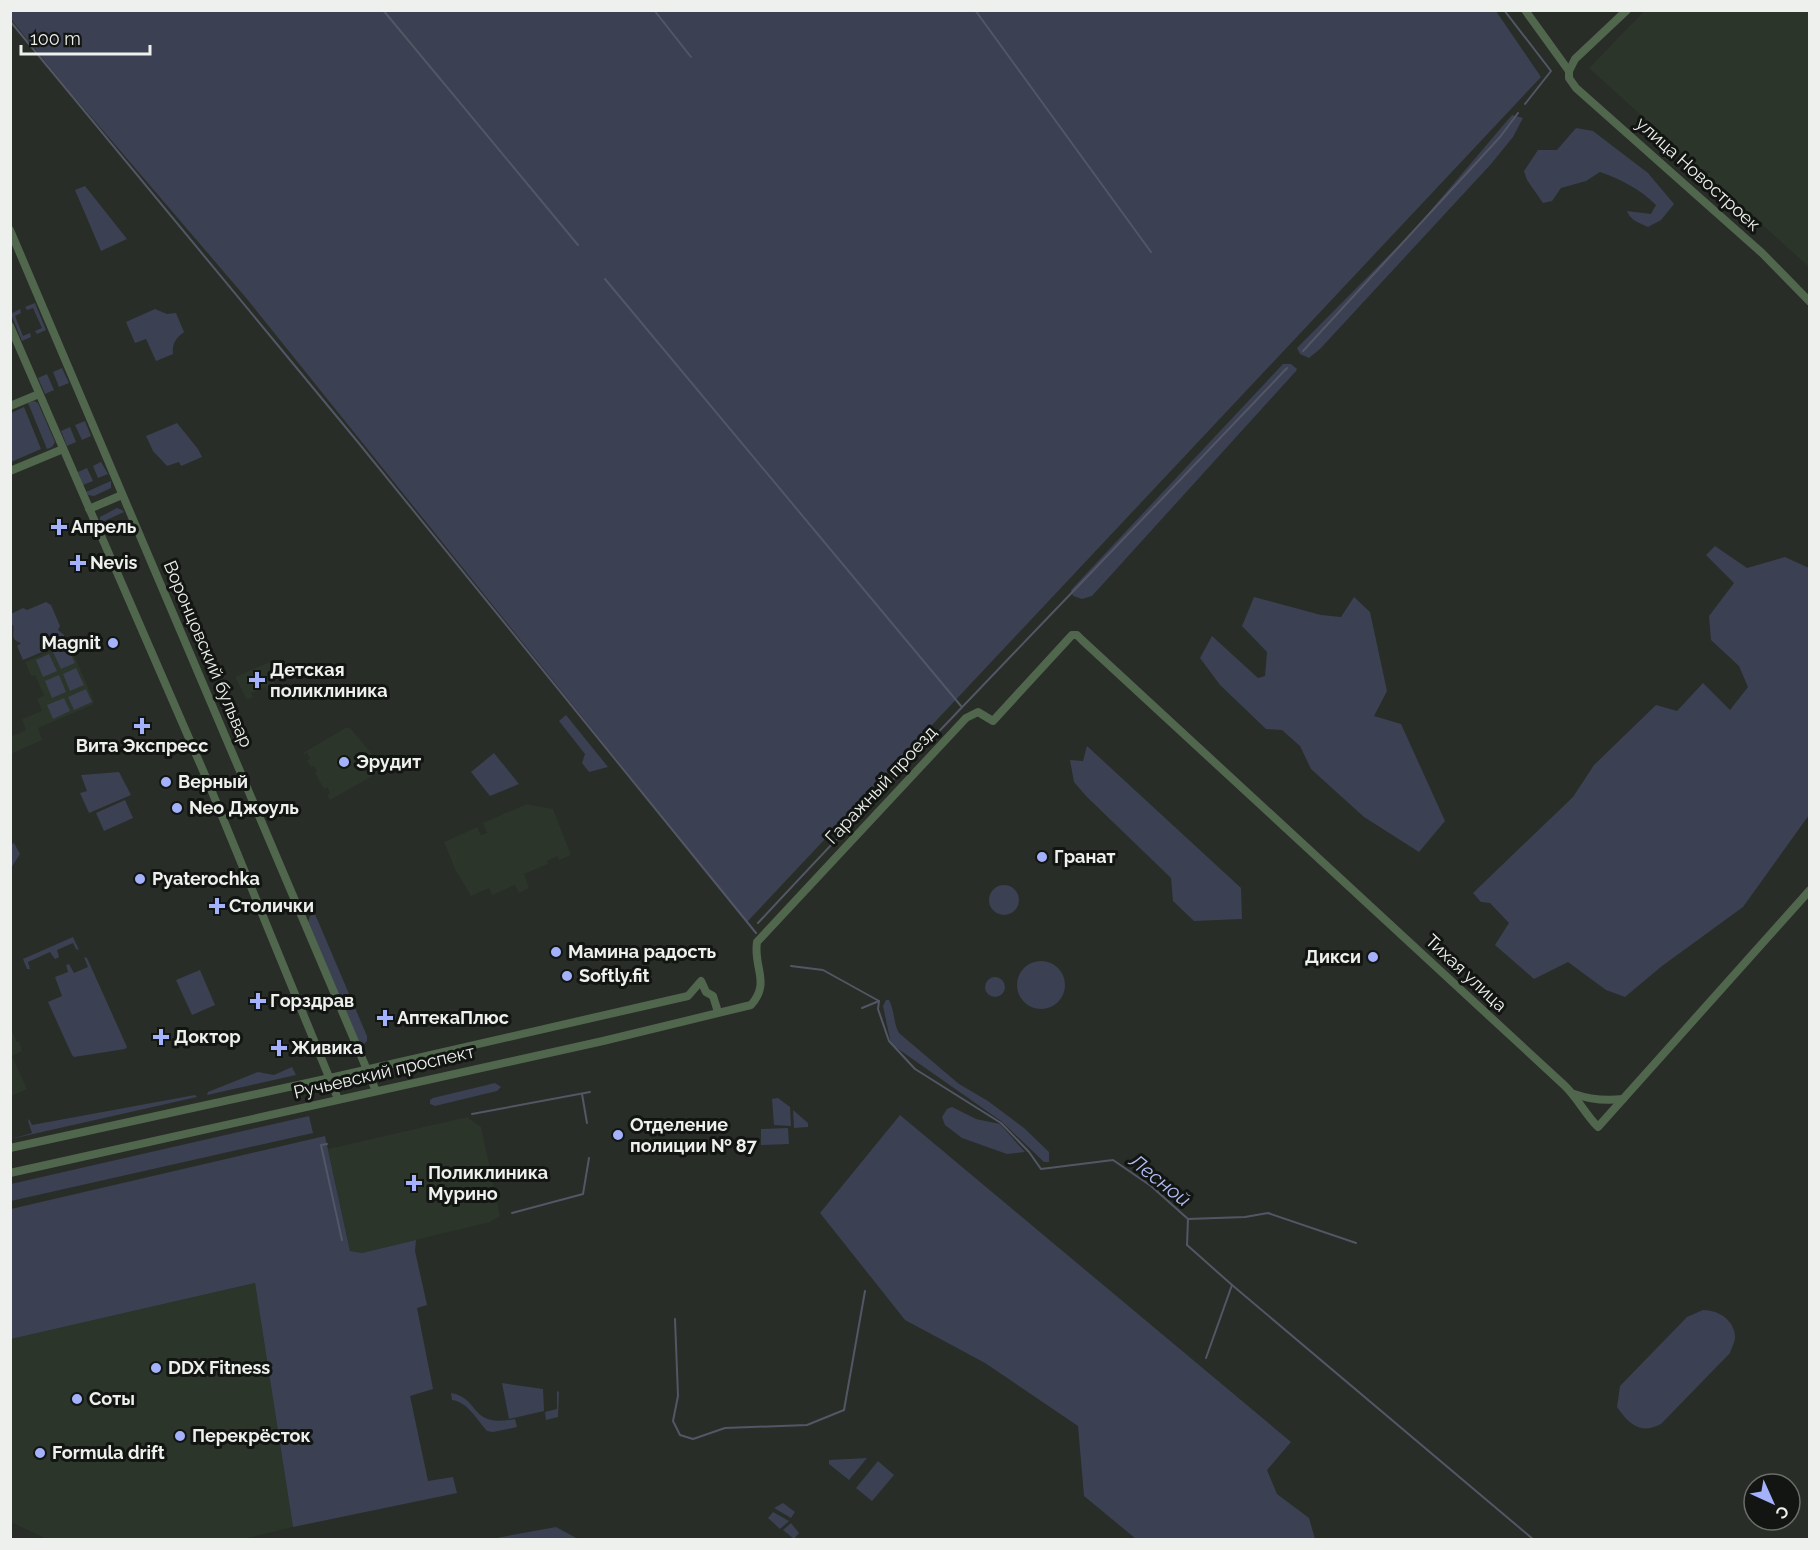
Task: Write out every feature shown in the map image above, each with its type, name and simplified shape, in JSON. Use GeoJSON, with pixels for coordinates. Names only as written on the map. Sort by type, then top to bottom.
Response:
{"type":"FeatureCollection","features":[{"type":"Feature","properties":{"kind":"street","name":"улица Новостроек"},"geometry":{"type":"LineString","coordinates":[[1525,10],[1569,71],[1569,78],[1576,88],[1762,253],[1809,302]]}},
{"type":"Feature","properties":{"kind":"street"},"geometry":{"type":"LineString","coordinates":[[1569,71],[1580,54],[1627,10]]}},
{"type":"Feature","properties":{"kind":"street","name":"Воронцовский бульвар"},"geometry":{"type":"LineString","coordinates":[[10,230],[376,1091]]}},
{"type":"Feature","properties":{"kind":"street"},"geometry":{"type":"LineString","coordinates":[[10,326],[208,782],[338,1099]]}},
{"type":"Feature","properties":{"kind":"street"},"geometry":{"type":"LineString","coordinates":[[10,406],[39,394]]}},
{"type":"Feature","properties":{"kind":"street"},"geometry":{"type":"LineString","coordinates":[[10,471],[63,448]]}},
{"type":"Feature","properties":{"kind":"street"},"geometry":{"type":"LineString","coordinates":[[89,509],[122,495]]}},
{"type":"Feature","properties":{"kind":"street","name":"Гаражный проезд"},"geometry":{"type":"LineString","coordinates":[[759,995],[762,983],[756,958],[757,942],[966,718],[978,712],[993,721],[1072,635]]}},
{"type":"Feature","properties":{"kind":"street","name":"Тихая улица"},"geometry":{"type":"LineString","coordinates":[[1072,635],[1077,635],[1573,1093],[1589,1118],[1598,1127],[1809,890]]}},
{"type":"Feature","properties":{"kind":"street"},"geometry":{"type":"LineString","coordinates":[[10,1148],[688,996],[701,981],[706,992],[713,996],[718,1012]]}},
{"type":"Feature","properties":{"kind":"street","name":"Ручьевский проспект"},"geometry":{"type":"LineString","coordinates":[[10,1173],[603,1041],[751,1005],[759,995]]}},
{"type":"Feature","properties":{"kind":"street"},"geometry":{"type":"LineString","coordinates":[[1573,1093],[1590,1099],[1623,1099]]}},
{"type":"Feature","properties":{"kind":"shaded area"},"geometry":{"type":"Polygon","coordinates":[[[11,10],[1496,11],[1541,77],[747,922],[247,299],[70,92],[10,18],[11,10]]]}},
{"type":"Feature","properties":{"kind":"shaded area"},"geometry":{"type":"Polygon","coordinates":[[[1644,11],[1809,11],[1809,267],[1707,175],[1711,171],[1701,170],[1589,68],[1644,11]]]}},
{"type":"Feature","properties":{"kind":"shaded area"},"geometry":{"type":"Polygon","coordinates":[[[1512,115],[1523,118],[1513,137],[1491,164],[1320,349],[1309,358],[1300,354],[1297,348],[1415,229],[1512,115]]]}},
{"type":"Feature","properties":{"kind":"shaded area"},"geometry":{"type":"Polygon","coordinates":[[[1576,128],[1593,131],[1648,173],[1674,204],[1661,220],[1648,227],[1638,223],[1627,211],[1651,214],[1656,205],[1630,185],[1600,172],[1586,181],[1561,188],[1552,201],[1543,203],[1527,180],[1524,171],[1538,150],[1557,150],[1576,128]]]}},
{"type":"Feature","properties":{"kind":"shaded area"},"geometry":{"type":"Polygon","coordinates":[[[85,186],[127,239],[101,251],[75,190],[85,186]]]}},
{"type":"Feature","properties":{"kind":"shaded area"},"geometry":{"type":"Polygon","coordinates":[[[35,303],[46,330],[37,334],[35,331],[42,328],[33,308],[27,310],[25,307],[35,303]]]}},
{"type":"Feature","properties":{"kind":"shaded area"},"geometry":{"type":"Polygon","coordinates":[[[20,309],[21,313],[15,316],[23,336],[30,333],[31,337],[22,341],[11,314],[20,309]]]}},
{"type":"Feature","properties":{"kind":"shaded area"},"geometry":{"type":"Polygon","coordinates":[[[155,309],[167,314],[176,313],[184,332],[175,341],[173,354],[156,361],[146,339],[135,343],[126,322],[155,309]]]}},
{"type":"Feature","properties":{"kind":"shaded area"},"geometry":{"type":"Polygon","coordinates":[[[1283,364],[1291,364],[1297,369],[1092,596],[1082,599],[1073,596],[1071,590],[1283,364]]]}},
{"type":"Feature","properties":{"kind":"shaded area"},"geometry":{"type":"Polygon","coordinates":[[[62,368],[69,383],[59,387],[53,372],[62,368]]]}},
{"type":"Feature","properties":{"kind":"shaded area"},"geometry":{"type":"Polygon","coordinates":[[[47,374],[54,390],[45,394],[38,378],[47,374]]]}},
{"type":"Feature","properties":{"kind":"shaded area"},"geometry":{"type":"Polygon","coordinates":[[[34,401],[38,403],[55,442],[47,449],[28,403],[34,401]]]}},
{"type":"Feature","properties":{"kind":"shaded area"},"geometry":{"type":"Polygon","coordinates":[[[24,407],[41,449],[11,462],[11,413],[24,407]]]}},
{"type":"Feature","properties":{"kind":"shaded area"},"geometry":{"type":"Polygon","coordinates":[[[85,421],[91,436],[82,440],[75,425],[85,421]]]}},
{"type":"Feature","properties":{"kind":"shaded area"},"geometry":{"type":"Polygon","coordinates":[[[177,423],[202,457],[181,466],[179,462],[167,466],[153,451],[146,436],[177,423]]]}},
{"type":"Feature","properties":{"kind":"shaded area"},"geometry":{"type":"Polygon","coordinates":[[[70,427],[76,442],[67,446],[61,431],[70,427]]]}},
{"type":"Feature","properties":{"kind":"shaded area"},"geometry":{"type":"Polygon","coordinates":[[[101,462],[108,474],[98,478],[93,466],[101,462]]]}},
{"type":"Feature","properties":{"kind":"shaded area"},"geometry":{"type":"Polygon","coordinates":[[[87,468],[93,481],[83,485],[78,472],[87,468]]]}},
{"type":"Feature","properties":{"kind":"shaded area"},"geometry":{"type":"Polygon","coordinates":[[[111,481],[111,488],[94,496],[86,492],[111,481]]]}},
{"type":"Feature","properties":{"kind":"shaded area"},"geometry":{"type":"Polygon","coordinates":[[[117,508],[124,512],[100,523],[100,517],[117,508]]]}},
{"type":"Feature","properties":{"kind":"shaded area"},"geometry":{"type":"Polygon","coordinates":[[[1715,546],[1747,568],[1785,557],[1809,568],[1809,815],[1743,907],[1662,966],[1625,997],[1606,990],[1568,962],[1534,979],[1495,945],[1509,923],[1490,903],[1481,902],[1473,893],[1573,797],[1594,765],[1656,705],[1677,711],[1703,683],[1730,710],[1748,687],[1739,666],[1711,640],[1709,616],[1734,583],[1706,555],[1715,546]]]}},
{"type":"Feature","properties":{"kind":"shaded area"},"geometry":{"type":"Polygon","coordinates":[[[1254,597],[1321,615],[1341,617],[1354,597],[1370,612],[1387,691],[1374,716],[1401,724],[1445,821],[1419,852],[1364,817],[1311,769],[1300,746],[1282,730],[1266,729],[1220,685],[1200,658],[1212,636],[1258,678],[1265,676],[1267,652],[1242,626],[1254,597]]]}},
{"type":"Feature","properties":{"kind":"shaded area"},"geometry":{"type":"Polygon","coordinates":[[[46,602],[51,605],[60,626],[58,630],[64,635],[64,640],[61,644],[23,660],[17,646],[21,643],[14,638],[11,614],[46,602]]]}},
{"type":"Feature","properties":{"kind":"shaded area"},"geometry":{"type":"Polygon","coordinates":[[[69,643],[94,702],[92,705],[38,728],[42,740],[11,754],[10,737],[26,730],[22,719],[42,711],[37,699],[44,695],[35,675],[31,676],[25,662],[69,643]]]}},
{"type":"Feature","properties":{"kind":"shaded area"},"geometry":{"type":"Polygon","coordinates":[[[67,646],[75,663],[61,669],[53,652],[67,646]]]}},
{"type":"Feature","properties":{"kind":"shaded area"},"geometry":{"type":"Polygon","coordinates":[[[49,654],[57,671],[43,677],[36,660],[49,654]]]}},
{"type":"Feature","properties":{"kind":"shaded area","name":"Детская поликлиника"},"geometry":{"type":"Polygon","coordinates":[[[272,661],[280,679],[274,681],[279,693],[271,697],[265,687],[251,693],[253,697],[247,700],[235,677],[272,661]]]}},
{"type":"Feature","properties":{"kind":"shaded area"},"geometry":{"type":"Polygon","coordinates":[[[76,668],[84,685],[70,691],[63,674],[76,668]]]}},
{"type":"Feature","properties":{"kind":"shaded area"},"geometry":{"type":"Polygon","coordinates":[[[59,675],[66,692],[52,698],[45,681],[59,675]]]}},
{"type":"Feature","properties":{"kind":"shaded area"},"geometry":{"type":"Polygon","coordinates":[[[86,689],[92,702],[74,710],[68,697],[86,689]]]}},
{"type":"Feature","properties":{"kind":"shaded area"},"geometry":{"type":"Polygon","coordinates":[[[64,698],[70,711],[53,719],[47,705],[64,698]]]}},
{"type":"Feature","properties":{"kind":"shaded area"},"geometry":{"type":"Polygon","coordinates":[[[566,715],[608,767],[589,772],[582,763],[585,754],[559,721],[566,715]]]}},
{"type":"Feature","properties":{"kind":"shaded area","name":"Эрудит"},"geometry":{"type":"Polygon","coordinates":[[[347,727],[380,764],[381,771],[330,800],[327,796],[330,793],[327,787],[324,789],[315,773],[317,771],[307,760],[310,759],[307,753],[304,755],[303,753],[347,727]]]}},
{"type":"Feature","properties":{"kind":"shaded area"},"geometry":{"type":"Polygon","coordinates":[[[1087,746],[1241,888],[1242,919],[1194,921],[1173,901],[1171,878],[1074,782],[1070,760],[1083,761],[1087,746]]]}},
{"type":"Feature","properties":{"kind":"shaded area"},"geometry":{"type":"Polygon","coordinates":[[[494,753],[519,784],[490,796],[471,772],[494,753]]]}},
{"type":"Feature","properties":{"kind":"shaded area"},"geometry":{"type":"Polygon","coordinates":[[[119,772],[131,795],[89,813],[80,793],[87,791],[81,775],[119,772]]]}},
{"type":"Feature","properties":{"kind":"shaded area"},"geometry":{"type":"Polygon","coordinates":[[[125,800],[133,818],[104,831],[96,813],[125,800]]]}},
{"type":"Feature","properties":{"kind":"shaded area"},"geometry":{"type":"Polygon","coordinates":[[[527,804],[553,809],[571,855],[559,860],[557,856],[547,861],[548,864],[524,874],[529,888],[519,893],[515,885],[492,895],[489,888],[471,896],[455,869],[444,842],[477,827],[481,835],[487,833],[483,823],[527,804]]]}},
{"type":"Feature","properties":{"kind":"shaded area"},"geometry":{"type":"Polygon","coordinates":[[[14,843],[20,854],[11,868],[11,845],[14,843]]]}},
{"type":"Feature","properties":{"kind":"shaded area"},"geometry":{"type":"Polygon","coordinates":[[[1004,885],[1010,886],[1018,894],[1018,906],[1010,914],[1004,915],[998,914],[990,906],[989,900],[990,894],[998,886],[1004,885]]]}},
{"type":"Feature","properties":{"kind":"shaded area"},"geometry":{"type":"Polygon","coordinates":[[[315,914],[367,1036],[367,1041],[361,1047],[308,922],[310,916],[315,914]]]}},
{"type":"Feature","properties":{"kind":"shaded area"},"geometry":{"type":"Polygon","coordinates":[[[73,937],[79,950],[73,943],[57,950],[59,957],[55,959],[50,952],[28,962],[30,969],[27,969],[23,959],[73,937]]]}},
{"type":"Feature","properties":{"kind":"shaded area"},"geometry":{"type":"Polygon","coordinates":[[[84,957],[87,958],[127,1047],[125,1049],[74,1057],[48,1002],[62,996],[55,977],[68,972],[66,965],[69,964],[74,973],[88,967],[84,957]]]}},
{"type":"Feature","properties":{"kind":"shaded area"},"geometry":{"type":"Polygon","coordinates":[[[1036,961],[1046,961],[1058,968],[1065,980],[1065,990],[1058,1002],[1046,1009],[1036,1009],[1021,998],[1017,990],[1017,980],[1028,965],[1036,961]]]}},
{"type":"Feature","properties":{"kind":"shaded area"},"geometry":{"type":"Polygon","coordinates":[[[200,970],[215,1005],[192,1015],[176,980],[200,970]]]}},
{"type":"Feature","properties":{"kind":"shaded area"},"geometry":{"type":"Polygon","coordinates":[[[995,977],[1002,980],[1005,987],[1002,994],[995,997],[988,994],[985,987],[988,980],[995,977]]]}},
{"type":"Feature","properties":{"kind":"shaded area"},"geometry":{"type":"Polygon","coordinates":[[[886,1000],[889,1000],[891,1004],[899,1033],[959,1084],[988,1101],[1024,1128],[1049,1152],[1049,1162],[1044,1162],[1001,1121],[891,1044],[883,1006],[886,1000]]]}},
{"type":"Feature","properties":{"kind":"shaded area"},"geometry":{"type":"Polygon","coordinates":[[[10,1027],[22,1051],[12,1056],[27,1089],[11,1096],[10,1027]]]}},
{"type":"Feature","properties":{"kind":"shaded area"},"geometry":{"type":"Polygon","coordinates":[[[292,1067],[296,1075],[207,1095],[208,1092],[258,1072],[274,1075],[292,1067]]]}},
{"type":"Feature","properties":{"kind":"shaded area"},"geometry":{"type":"Polygon","coordinates":[[[495,1083],[501,1087],[497,1091],[435,1106],[430,1104],[433,1098],[495,1083]]]}},
{"type":"Feature","properties":{"kind":"shaded area"},"geometry":{"type":"Polygon","coordinates":[[[195,1095],[197,1097],[11,1139],[32,1133],[29,1119],[32,1125],[195,1095]]]}},
{"type":"Feature","properties":{"kind":"shaded area"},"geometry":{"type":"Polygon","coordinates":[[[778,1098],[790,1107],[791,1126],[774,1125],[772,1099],[778,1098]]]}},
{"type":"Feature","properties":{"kind":"shaded area"},"geometry":{"type":"Polygon","coordinates":[[[952,1107],[976,1119],[1000,1124],[1025,1152],[1007,1154],[962,1138],[945,1125],[942,1117],[947,1109],[952,1107]]]}},
{"type":"Feature","properties":{"kind":"shaded area"},"geometry":{"type":"Polygon","coordinates":[[[793,1110],[808,1123],[808,1127],[794,1128],[793,1110]]]}},
{"type":"Feature","properties":{"kind":"shaded area"},"geometry":{"type":"Polygon","coordinates":[[[900,1115],[1291,1442],[1267,1470],[1277,1494],[1309,1518],[1315,1539],[1136,1539],[1084,1496],[1078,1426],[985,1363],[905,1320],[820,1213],[900,1115]]]}},
{"type":"Feature","properties":{"kind":"shaded area"},"geometry":{"type":"Polygon","coordinates":[[[309,1116],[313,1133],[11,1201],[11,1184],[309,1116]]]}},
{"type":"Feature","properties":{"kind":"shaded area","name":"Поликлиника Мурино"},"geometry":{"type":"Polygon","coordinates":[[[467,1117],[481,1127],[500,1216],[490,1222],[362,1253],[350,1251],[328,1149],[467,1117]]]}},
{"type":"Feature","properties":{"kind":"shaded area"},"geometry":{"type":"Polygon","coordinates":[[[788,1128],[789,1144],[761,1145],[761,1129],[788,1128]]]}},
{"type":"Feature","properties":{"kind":"shaded area"},"geometry":{"type":"Polygon","coordinates":[[[325,1136],[350,1251],[362,1253],[416,1240],[415,1251],[427,1305],[417,1308],[433,1389],[410,1396],[428,1481],[453,1477],[457,1493],[293,1527],[255,1283],[11,1339],[11,1209],[325,1136]]]}},
{"type":"Feature","properties":{"kind":"shaded area"},"geometry":{"type":"Polygon","coordinates":[[[255,1283],[293,1527],[240,1540],[49,1540],[11,1522],[11,1339],[255,1283]]]}},
{"type":"Feature","properties":{"kind":"shaded area"},"geometry":{"type":"Polygon","coordinates":[[[1703,1310],[1720,1314],[1730,1322],[1735,1339],[1730,1353],[1661,1424],[1641,1428],[1631,1423],[1617,1407],[1620,1386],[1687,1317],[1703,1310]]]}},
{"type":"Feature","properties":{"kind":"shaded area"},"geometry":{"type":"Polygon","coordinates":[[[502,1383],[543,1389],[544,1411],[509,1419],[502,1383]]]}},
{"type":"Feature","properties":{"kind":"shaded area"},"geometry":{"type":"Polygon","coordinates":[[[557,1391],[559,1392],[558,1417],[546,1420],[545,1412],[557,1409],[557,1391]]]}},
{"type":"Feature","properties":{"kind":"shaded area"},"geometry":{"type":"Polygon","coordinates":[[[451,1393],[467,1400],[482,1416],[500,1421],[515,1419],[517,1427],[487,1431],[463,1404],[452,1400],[451,1393]]]}},
{"type":"Feature","properties":{"kind":"shaded area"},"geometry":{"type":"Polygon","coordinates":[[[867,1458],[849,1480],[829,1464],[829,1460],[867,1458]]]}},
{"type":"Feature","properties":{"kind":"shaded area"},"geometry":{"type":"Polygon","coordinates":[[[878,1461],[894,1475],[872,1501],[856,1488],[878,1461]]]}},
{"type":"Feature","properties":{"kind":"shaded area"},"geometry":{"type":"Polygon","coordinates":[[[783,1503],[795,1512],[791,1518],[774,1508],[783,1503]]]}},
{"type":"Feature","properties":{"kind":"shaded area"},"geometry":{"type":"Polygon","coordinates":[[[773,1512],[789,1521],[780,1529],[768,1518],[773,1512]]]}},
{"type":"Feature","properties":{"kind":"shaded area"},"geometry":{"type":"Polygon","coordinates":[[[791,1523],[799,1533],[794,1539],[783,1530],[791,1523]]]}},
{"type":"Feature","properties":{"kind":"shaded area"},"geometry":{"type":"Polygon","coordinates":[[[556,1527],[578,1539],[491,1539],[556,1527]]]}},
{"type":"Feature","properties":{"kind":"waterway"},"geometry":{"type":"LineString","coordinates":[[383,10],[578,245]]}},
{"type":"Feature","properties":{"kind":"waterway"},"geometry":{"type":"LineString","coordinates":[[654,10],[691,57]]}},
{"type":"Feature","properties":{"kind":"waterway"},"geometry":{"type":"LineString","coordinates":[[975,10],[1151,252]]}},
{"type":"Feature","properties":{"kind":"waterway"},"geometry":{"type":"LineString","coordinates":[[1504,10],[1551,71],[1525,104]]}},
{"type":"Feature","properties":{"kind":"waterway"},"geometry":{"type":"LineString","coordinates":[[10,21],[357,441],[756,933]]}},
{"type":"Feature","properties":{"kind":"waterway"},"geometry":{"type":"LineString","coordinates":[[1303,351],[1500,137],[1518,113]]}},
{"type":"Feature","properties":{"kind":"waterway"},"geometry":{"type":"LineString","coordinates":[[605,279],[961,706]]}},
{"type":"Feature","properties":{"kind":"waterway"},"geometry":{"type":"LineString","coordinates":[[758,923],[1287,368]]}},
{"type":"Feature","properties":{"kind":"waterway","name":"Лесной"},"geometry":{"type":"LineString","coordinates":[[791,966],[823,970],[879,1001],[878,1009],[889,1041],[915,1069],[1001,1123],[1029,1152],[1041,1169],[1113,1160],[1151,1186],[1188,1219],[1245,1217],[1268,1213],[1356,1243]]}},
{"type":"Feature","properties":{"kind":"waterway","name":"Лесной"},"geometry":{"type":"LineString","coordinates":[[862,1008],[879,1001]]}},
{"type":"Feature","properties":{"kind":"waterway"},"geometry":{"type":"LineString","coordinates":[[472,1114],[590,1092]]}},
{"type":"Feature","properties":{"kind":"waterway"},"geometry":{"type":"LineString","coordinates":[[582,1094],[587,1123]]}},
{"type":"Feature","properties":{"kind":"waterway"},"geometry":{"type":"LineString","coordinates":[[327,1144],[321,1145],[342,1240]]}},
{"type":"Feature","properties":{"kind":"waterway"},"geometry":{"type":"LineString","coordinates":[[512,1213],[583,1194],[589,1158]]}},
{"type":"Feature","properties":{"kind":"waterway"},"geometry":{"type":"LineString","coordinates":[[1188,1219],[1187,1245],[1534,1540]]}},
{"type":"Feature","properties":{"kind":"waterway"},"geometry":{"type":"LineString","coordinates":[[1206,1358],[1232,1285]]}},
{"type":"Feature","properties":{"kind":"waterway"},"geometry":{"type":"LineString","coordinates":[[675,1319],[678,1396],[673,1421],[680,1435],[693,1439],[725,1428],[807,1425],[844,1410],[865,1291]]}},
{"type":"Feature","properties":{"kind":"place","name":"Апрель"},"geometry":{"type":"Point","coordinates":[59,527]}},
{"type":"Feature","properties":{"kind":"place","name":"Nevis"},"geometry":{"type":"Point","coordinates":[78,563]}},
{"type":"Feature","properties":{"kind":"place","name":"Magnit"},"geometry":{"type":"Point","coordinates":[113,643]}},
{"type":"Feature","properties":{"kind":"place","name":"Детская поликлиника"},"geometry":{"type":"Point","coordinates":[257,680]}},
{"type":"Feature","properties":{"kind":"place","name":"Вита Экспресс"},"geometry":{"type":"Point","coordinates":[142,726]}},
{"type":"Feature","properties":{"kind":"place","name":"Эрудит"},"geometry":{"type":"Point","coordinates":[344,762]}},
{"type":"Feature","properties":{"kind":"place","name":"Верный"},"geometry":{"type":"Point","coordinates":[166,782]}},
{"type":"Feature","properties":{"kind":"place","name":"Neo Джоуль"},"geometry":{"type":"Point","coordinates":[177,808]}},
{"type":"Feature","properties":{"kind":"place","name":"Гранат"},"geometry":{"type":"Point","coordinates":[1042,857]}},
{"type":"Feature","properties":{"kind":"place","name":"Pyaterochka"},"geometry":{"type":"Point","coordinates":[140,879]}},
{"type":"Feature","properties":{"kind":"place","name":"Столички"},"geometry":{"type":"Point","coordinates":[217,906]}},
{"type":"Feature","properties":{"kind":"place","name":"Мамина радость"},"geometry":{"type":"Point","coordinates":[556,952]}},
{"type":"Feature","properties":{"kind":"place","name":"Дикси"},"geometry":{"type":"Point","coordinates":[1373,957]}},
{"type":"Feature","properties":{"kind":"place","name":"Softly.fit"},"geometry":{"type":"Point","coordinates":[567,976]}},
{"type":"Feature","properties":{"kind":"place","name":"Горздрав"},"geometry":{"type":"Point","coordinates":[258,1001]}},
{"type":"Feature","properties":{"kind":"place","name":"АптекаПлюс"},"geometry":{"type":"Point","coordinates":[385,1018]}},
{"type":"Feature","properties":{"kind":"place","name":"Доктор"},"geometry":{"type":"Point","coordinates":[161,1037]}},
{"type":"Feature","properties":{"kind":"place","name":"Живика"},"geometry":{"type":"Point","coordinates":[279,1048]}},
{"type":"Feature","properties":{"kind":"place","name":"Отделение полиции № 87"},"geometry":{"type":"Point","coordinates":[618,1135]}},
{"type":"Feature","properties":{"kind":"place","name":"Поликлиника Мурино"},"geometry":{"type":"Point","coordinates":[414,1183]}},
{"type":"Feature","properties":{"kind":"place","name":"DDX Fitness"},"geometry":{"type":"Point","coordinates":[156,1368]}},
{"type":"Feature","properties":{"kind":"place","name":"Соты"},"geometry":{"type":"Point","coordinates":[77,1399]}},
{"type":"Feature","properties":{"kind":"place","name":"Перекрёсток"},"geometry":{"type":"Point","coordinates":[180,1436]}},
{"type":"Feature","properties":{"kind":"place","name":"Formula drift"},"geometry":{"type":"Point","coordinates":[40,1453]}}]}
